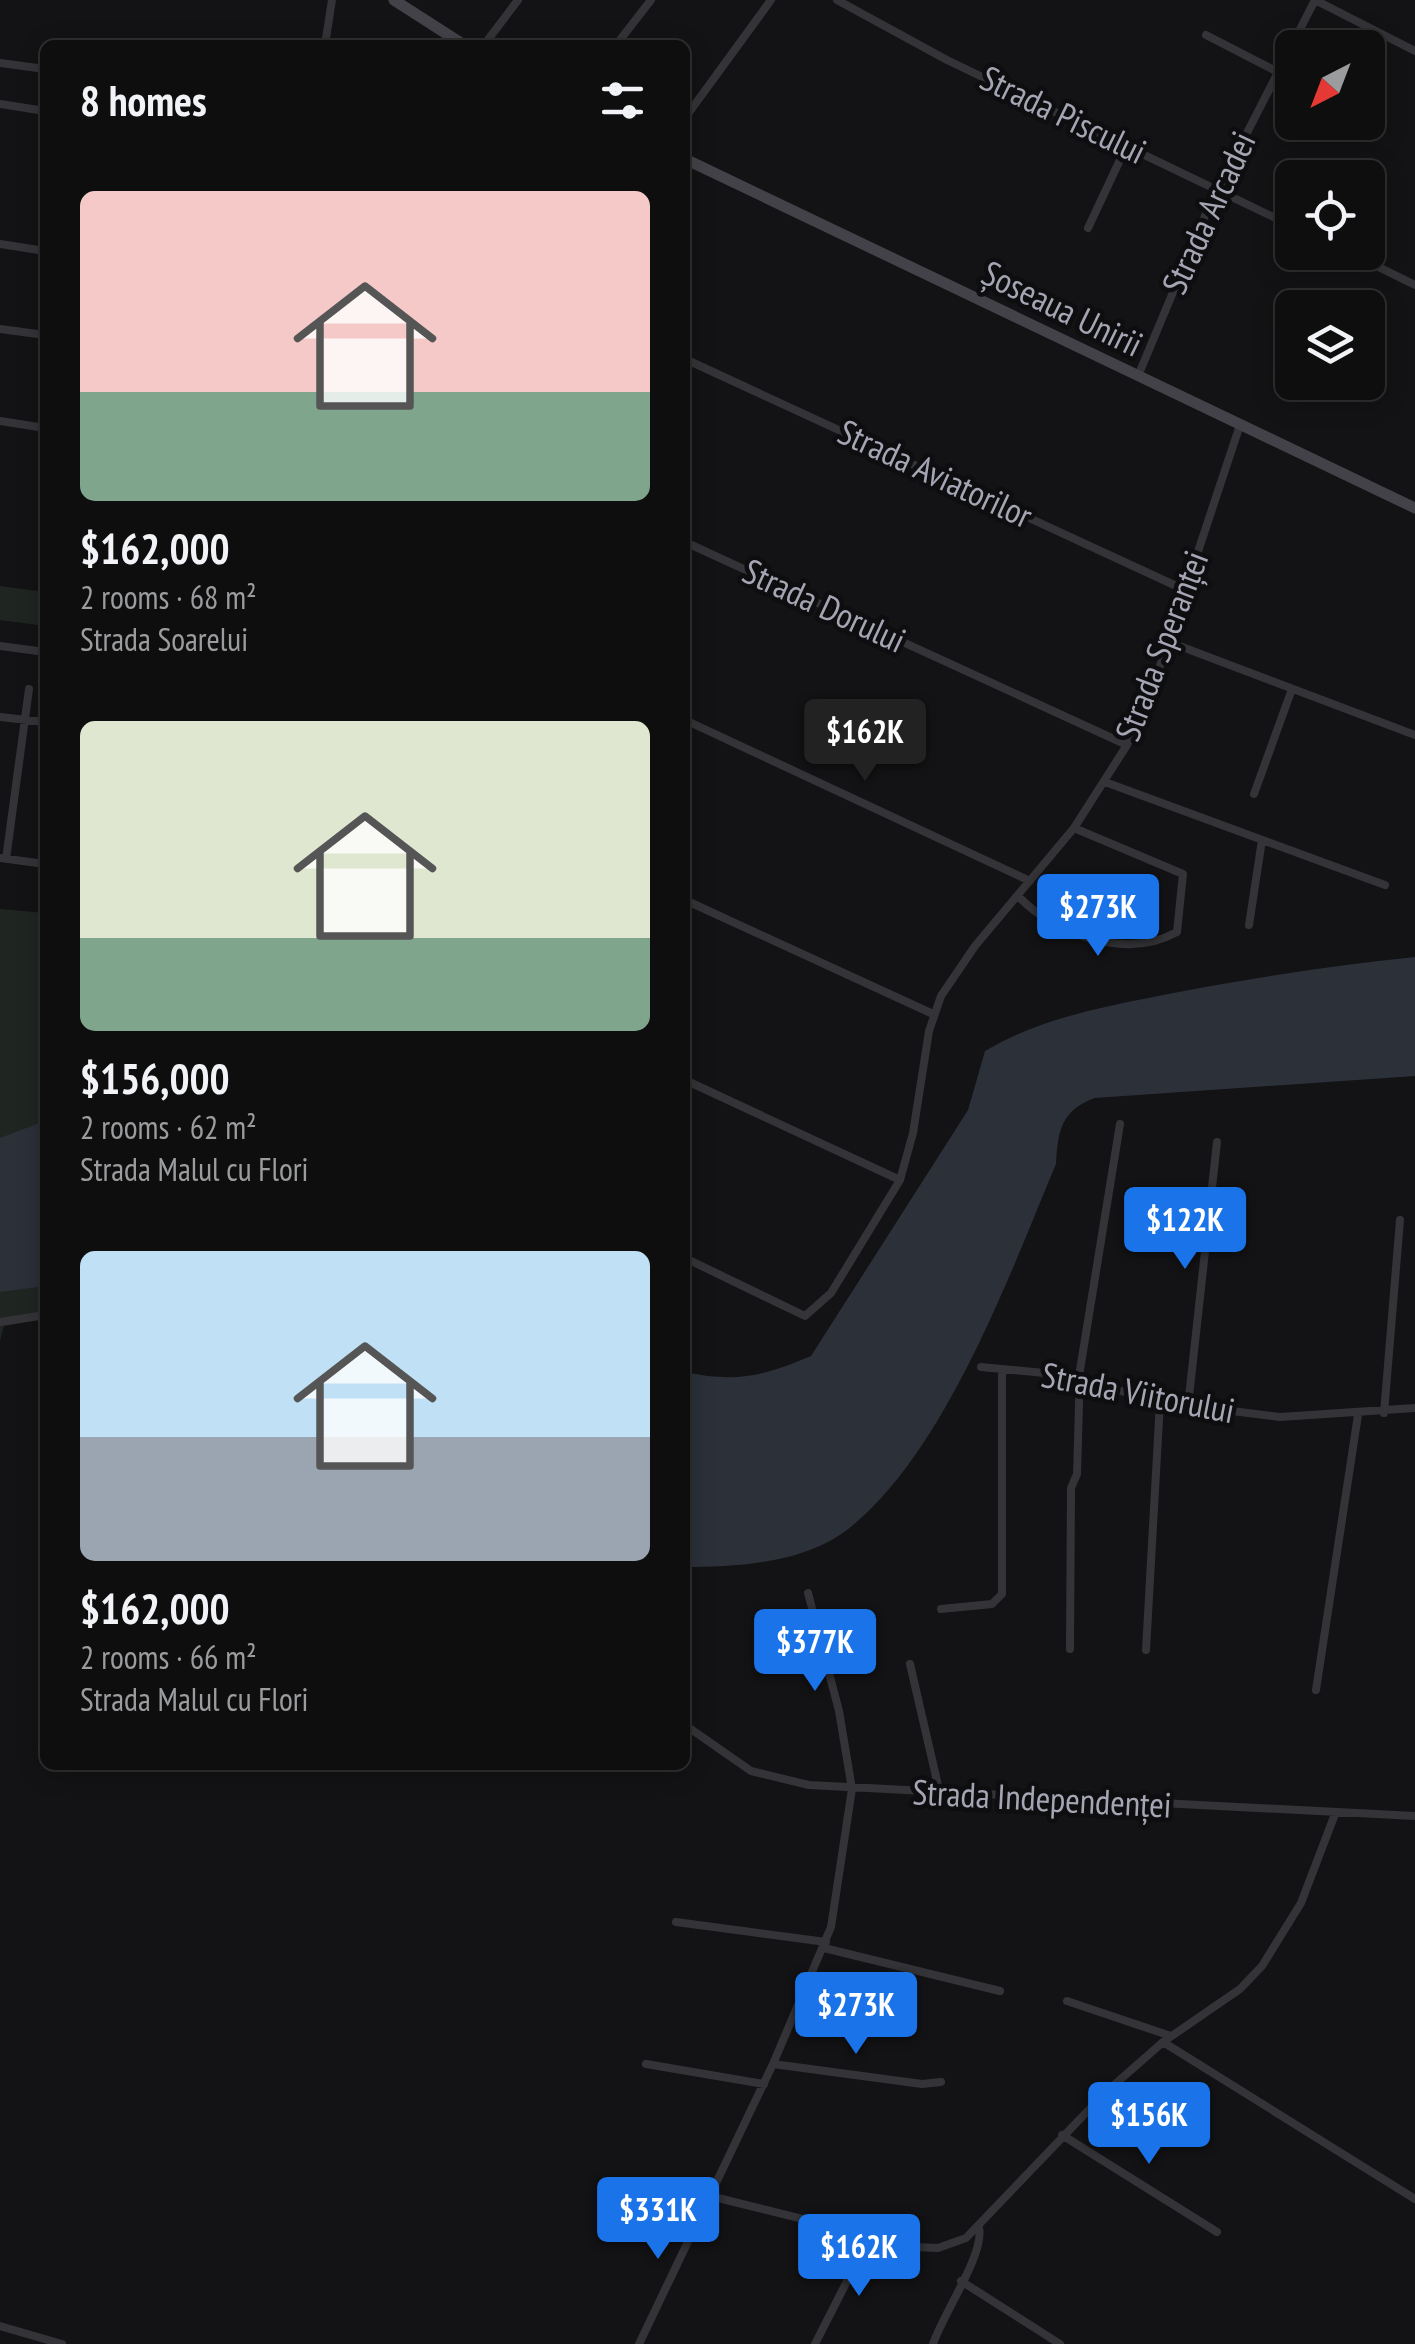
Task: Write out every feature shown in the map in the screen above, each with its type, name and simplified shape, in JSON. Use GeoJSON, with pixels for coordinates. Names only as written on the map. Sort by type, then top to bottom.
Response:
{"type":"FeatureCollection","features":[{"type":"Feature","properties":{"kind":"main road"},"geometry":{"type":"LineString","coordinates":[[394,0],[456,40]]}},
{"type":"Feature","properties":{"kind":"main road","name":"Șoseaua Unirii"},"geometry":{"type":"LineString","coordinates":[[690,161],[1415,508]]}},
{"type":"Feature","properties":{"kind":"street"},"geometry":{"type":"LineString","coordinates":[[326,40],[332,0]]}},
{"type":"Feature","properties":{"kind":"street"},"geometry":{"type":"LineString","coordinates":[[488,40],[518,0]]}},
{"type":"Feature","properties":{"kind":"street"},"geometry":{"type":"LineString","coordinates":[[620,40],[651,0]]}},
{"type":"Feature","properties":{"kind":"street"},"geometry":{"type":"LineString","coordinates":[[690,111],[770,0]]}},
{"type":"Feature","properties":{"kind":"street","name":"Strada Piscului"},"geometry":{"type":"LineString","coordinates":[[837,0],[947,60],[1275,218]]}},
{"type":"Feature","properties":{"kind":"street"},"geometry":{"type":"LineString","coordinates":[[1315,0],[1415,51]]}},
{"type":"Feature","properties":{"kind":"street","name":"Strada Arcadei"},"geometry":{"type":"LineString","coordinates":[[1300,30],[1315,0]]}},
{"type":"Feature","properties":{"kind":"street"},"geometry":{"type":"LineString","coordinates":[[1206,35],[1275,70]]}},
{"type":"Feature","properties":{"kind":"street"},"geometry":{"type":"LineString","coordinates":[[0,63],[40,68]]}},
{"type":"Feature","properties":{"kind":"street","name":"Strada Arcadei"},"geometry":{"type":"LineString","coordinates":[[1138,376],[1178,273],[1275,78]]}},
{"type":"Feature","properties":{"kind":"street"},"geometry":{"type":"LineString","coordinates":[[0,104],[40,109]]}},
{"type":"Feature","properties":{"kind":"street"},"geometry":{"type":"LineString","coordinates":[[1088,228],[1127,145]]}},
{"type":"Feature","properties":{"kind":"street"},"geometry":{"type":"LineString","coordinates":[[0,244],[40,249]]}},
{"type":"Feature","properties":{"kind":"street"},"geometry":{"type":"LineString","coordinates":[[1385,270],[1415,285]]}},
{"type":"Feature","properties":{"kind":"street"},"geometry":{"type":"LineString","coordinates":[[0,329],[40,334]]}},
{"type":"Feature","properties":{"kind":"street","name":"Strada Aviatorilor"},"geometry":{"type":"LineString","coordinates":[[690,361],[1185,590]]}},
{"type":"Feature","properties":{"kind":"street"},"geometry":{"type":"LineString","coordinates":[[0,421],[40,427]]}},
{"type":"Feature","properties":{"kind":"street","name":"Strada Speranței"},"geometry":{"type":"LineString","coordinates":[[690,1260],[805,1316],[831,1293],[900,1180],[933,1014],[952,978],[1074,828],[1127,745],[1168,642],[1240,425]]}},
{"type":"Feature","properties":{"kind":"street","name":"Strada Dorului"},"geometry":{"type":"LineString","coordinates":[[690,544],[1127,745]]}},
{"type":"Feature","properties":{"kind":"street"},"geometry":{"type":"LineString","coordinates":[[1168,642],[1415,735]]}},
{"type":"Feature","properties":{"kind":"street"},"geometry":{"type":"LineString","coordinates":[[0,646],[40,651]]}},
{"type":"Feature","properties":{"kind":"street"},"geometry":{"type":"LineString","coordinates":[[28,689],[3,858],[40,863]]}},
{"type":"Feature","properties":{"kind":"street"},"geometry":{"type":"LineString","coordinates":[[1254,794],[1292,690]]}},
{"type":"Feature","properties":{"kind":"street"},"geometry":{"type":"LineString","coordinates":[[0,717],[40,721]]}},
{"type":"Feature","properties":{"kind":"street"},"geometry":{"type":"LineString","coordinates":[[690,722],[1030,882]]}},
{"type":"Feature","properties":{"kind":"street"},"geometry":{"type":"LineString","coordinates":[[1104,782],[1385,885]]}},
{"type":"Feature","properties":{"kind":"street"},"geometry":{"type":"LineString","coordinates":[[1018,896],[1056,927],[1106,942],[1146,940],[1178,932],[1183,874],[1074,828]]}},
{"type":"Feature","properties":{"kind":"street"},"geometry":{"type":"LineString","coordinates":[[1250,925],[1262,840]]}},
{"type":"Feature","properties":{"kind":"street"},"geometry":{"type":"LineString","coordinates":[[690,902],[933,1014]]}},
{"type":"Feature","properties":{"kind":"street"},"geometry":{"type":"LineString","coordinates":[[690,1082],[900,1180]]}},
{"type":"Feature","properties":{"kind":"street"},"geometry":{"type":"LineString","coordinates":[[1070,1649],[1071,1488],[1077,1474],[1083,1378],[1080,1370],[1120,1124]]}},
{"type":"Feature","properties":{"kind":"street"},"geometry":{"type":"LineString","coordinates":[[1188,1406],[1217,1142]]}},
{"type":"Feature","properties":{"kind":"street"},"geometry":{"type":"LineString","coordinates":[[1384,1413],[1400,1220]]}},
{"type":"Feature","properties":{"kind":"street"},"geometry":{"type":"LineString","coordinates":[[0,1322],[40,1316]]}},
{"type":"Feature","properties":{"kind":"street","name":"Strada Viitorului"},"geometry":{"type":"LineString","coordinates":[[981,1367],[1083,1378],[1160,1402],[1280,1418],[1415,1408]]}},
{"type":"Feature","properties":{"kind":"street"},"geometry":{"type":"LineString","coordinates":[[941,1609],[992,1604],[1002,1594],[1002,1371]]}},
{"type":"Feature","properties":{"kind":"street"},"geometry":{"type":"LineString","coordinates":[[1146,1650],[1160,1402]]}},
{"type":"Feature","properties":{"kind":"street"},"geometry":{"type":"LineString","coordinates":[[1316,1690],[1358,1415]]}},
{"type":"Feature","properties":{"kind":"street"},"geometry":{"type":"LineString","coordinates":[[639,2344],[764,2084],[825,1945],[852,1789],[838,1711],[808,1593]]}},
{"type":"Feature","properties":{"kind":"street"},"geometry":{"type":"LineString","coordinates":[[910,1664],[940,1794]]}},
{"type":"Feature","properties":{"kind":"street","name":"Strada Independenței"},"geometry":{"type":"LineString","coordinates":[[690,1729],[734,1762],[766,1777],[852,1789],[1415,1816]]}},
{"type":"Feature","properties":{"kind":"street"},"geometry":{"type":"LineString","coordinates":[[710,2196],[928,2248],[957,2243],[979,2228],[1062,2135],[1167,2039],[1240,1989],[1262,1966],[1301,1903],[1334,1814]]}},
{"type":"Feature","properties":{"kind":"street"},"geometry":{"type":"LineString","coordinates":[[676,1922],[825,1945],[1000,1991]]}},
{"type":"Feature","properties":{"kind":"street"},"geometry":{"type":"LineString","coordinates":[[1067,2001],[1121,2016],[1167,2039],[1415,2199]]}},
{"type":"Feature","properties":{"kind":"street"},"geometry":{"type":"LineString","coordinates":[[646,2064],[764,2084]]}},
{"type":"Feature","properties":{"kind":"street"},"geometry":{"type":"LineString","coordinates":[[772,2064],[922,2084],[940,2082]]}},
{"type":"Feature","properties":{"kind":"street"},"geometry":{"type":"LineString","coordinates":[[1062,2135],[1217,2232]]}},
{"type":"Feature","properties":{"kind":"street"},"geometry":{"type":"LineString","coordinates":[[933,2344],[961,2281],[979,2252],[979,2228]]}},
{"type":"Feature","properties":{"kind":"street"},"geometry":{"type":"LineString","coordinates":[[815,2344],[870,2236]]}},
{"type":"Feature","properties":{"kind":"street"},"geometry":{"type":"LineString","coordinates":[[961,2281],[1060,2344]]}},
{"type":"Feature","properties":{"kind":"street"},"geometry":{"type":"LineString","coordinates":[[0,2326],[62,2344]]}},
{"type":"Feature","properties":{"kind":"shaded area"},"geometry":{"type":"Polygon","coordinates":[[[0,586],[40,591],[40,625],[0,620],[0,586]]]}},
{"type":"Feature","properties":{"kind":"shaded area"},"geometry":{"type":"Polygon","coordinates":[[[0,909],[40,913],[40,1320],[4,1326],[0,1341],[0,909]]]}},
{"type":"Feature","properties":{"kind":"shaded area"},"geometry":{"type":"Polygon","coordinates":[[[1415,957],[1415,1076],[1095,1098],[1075,1109],[1064,1123],[1056,1164],[972,1357],[946,1407],[886,1493],[852,1526],[815,1548],[750,1564],[690,1567],[690,1373],[750,1376],[811,1356],[968,1110],[985,1051],[1048,1023],[1113,1005],[1350,964],[1415,957]]]}},
{"type":"Feature","properties":{"kind":"shaded area"},"geometry":{"type":"Polygon","coordinates":[[[40,1123],[40,1287],[0,1292],[0,1138],[40,1123]]]}}]}
